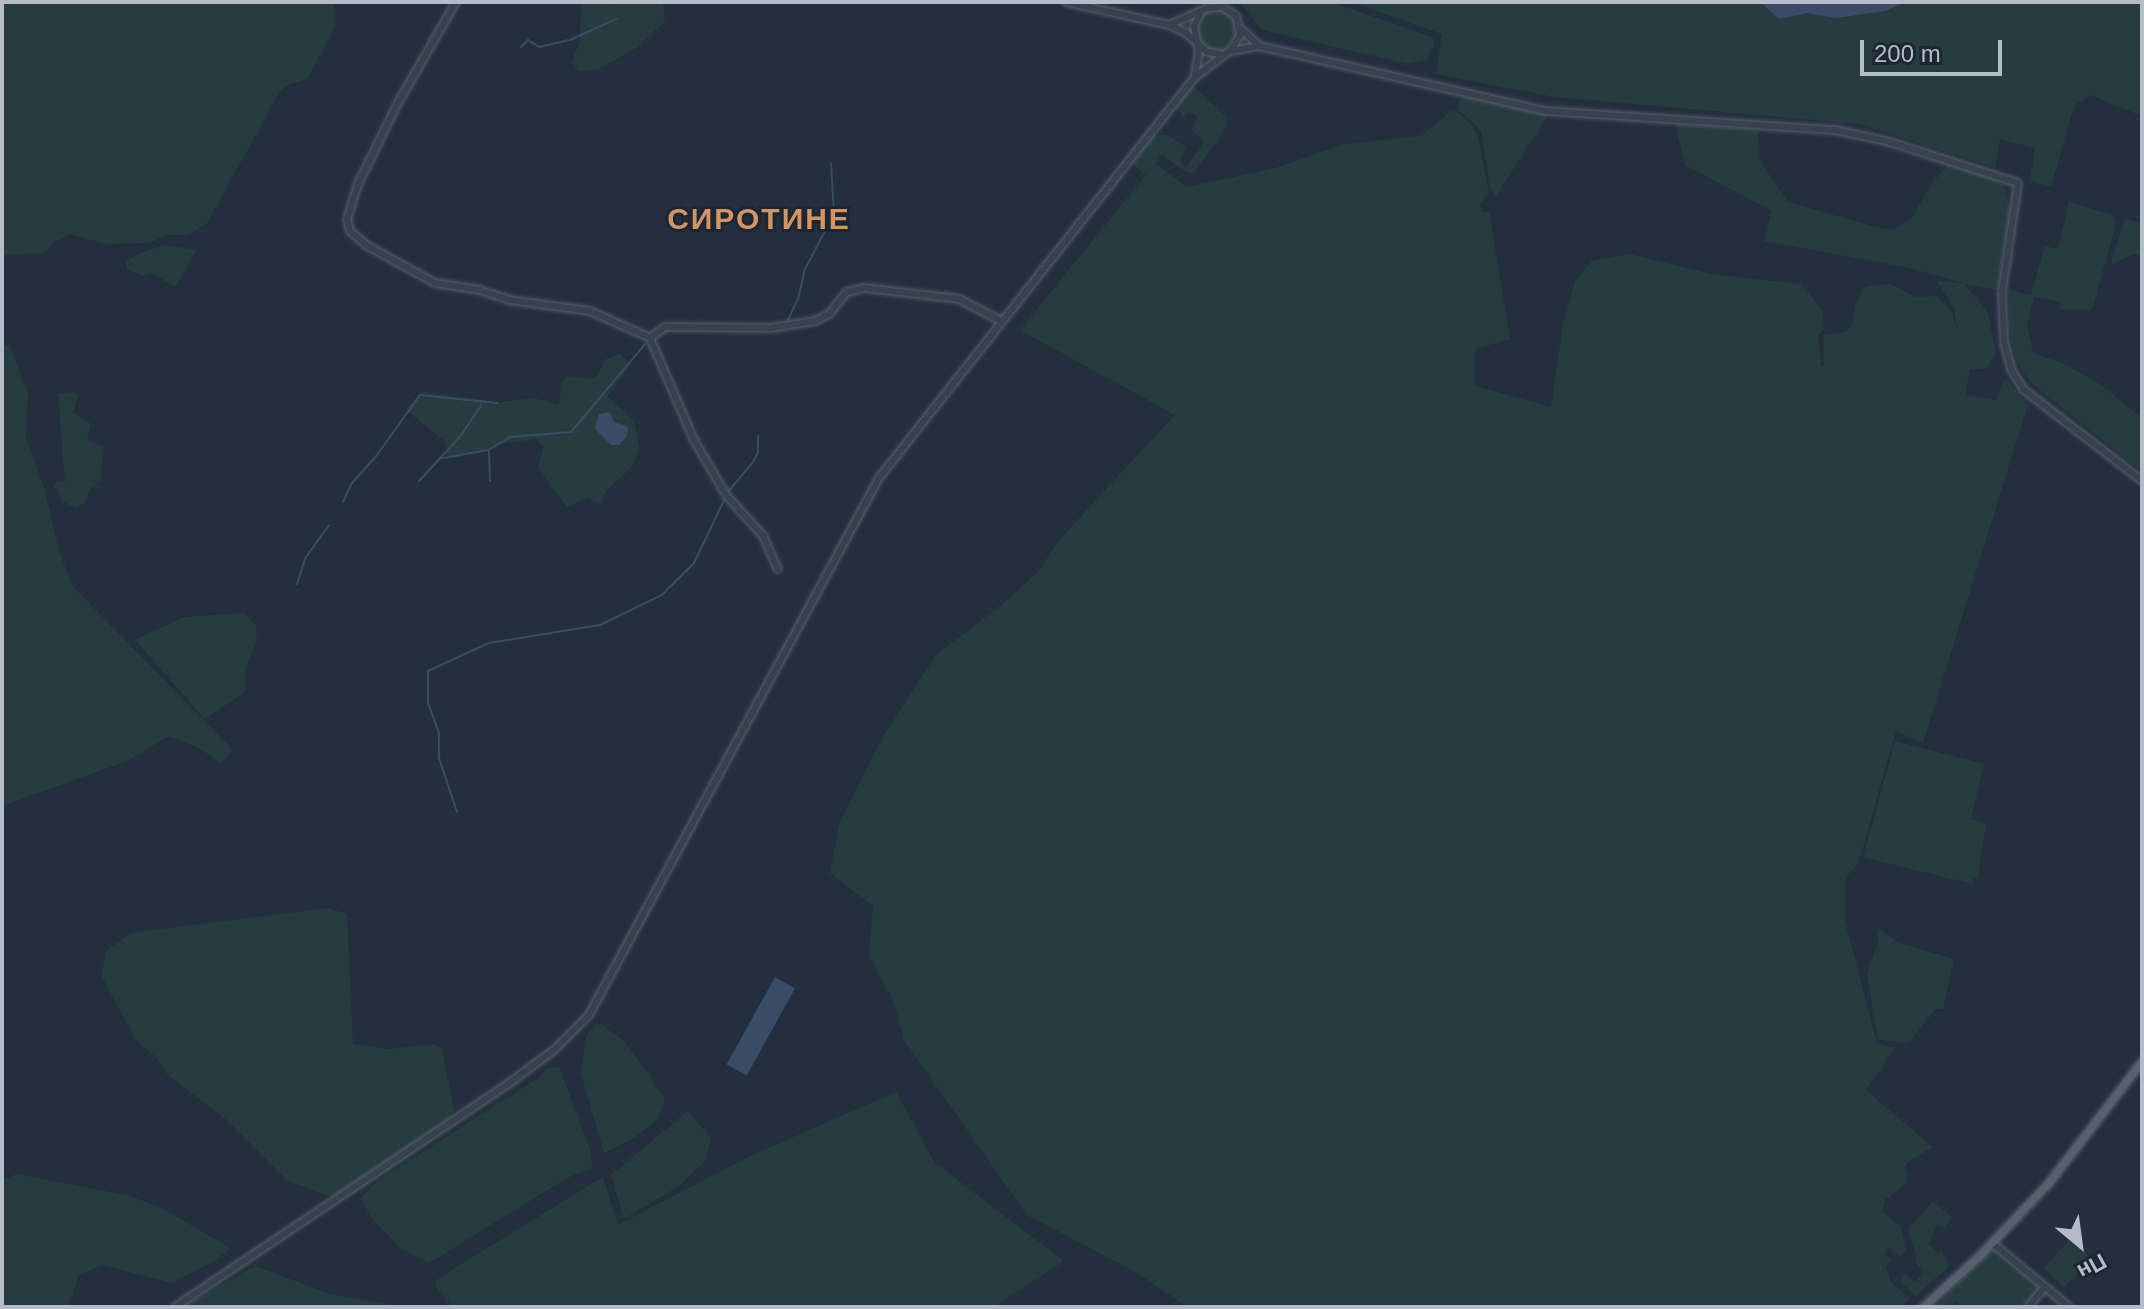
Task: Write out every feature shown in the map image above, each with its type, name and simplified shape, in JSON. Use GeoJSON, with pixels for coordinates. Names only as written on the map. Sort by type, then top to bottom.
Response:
{"type":"FeatureCollection","features":[{"type":"Feature","properties":{"kind":"main road"},"geometry":{"type":"LineString","coordinates":[[1924,1307],[1992,1243],[2049,1182],[2142,1061]]}},
{"type":"Feature","properties":{"kind":"street"},"geometry":{"type":"LineString","coordinates":[[456,2],[358,184],[347,219],[350,231],[366,245],[435,283],[479,290],[509,300],[590,311],[650,338],[694,440],[726,495],[763,536],[778,569]]}},
{"type":"Feature","properties":{"kind":"street"},"geometry":{"type":"LineString","coordinates":[[1066,2],[1169,25],[1196,41],[1207,52],[1259,46],[1546,111],[1835,130],[1890,142],[2018,183],[2002,292],[2004,342],[2012,371],[2024,390],[2142,481]]}},
{"type":"Feature","properties":{"kind":"street"},"geometry":{"type":"LineString","coordinates":[[175,1307],[508,1084],[554,1050],[589,1015],[855,517],[906,441],[1195,77],[1238,41],[1240,28],[1236,16],[1227,9],[1215,7],[1169,25]]}},
{"type":"Feature","properties":{"kind":"street"},"geometry":{"type":"LineString","coordinates":[[1193,32],[1202,12]]}},
{"type":"Feature","properties":{"kind":"street"},"geometry":{"type":"LineString","coordinates":[[1189,16],[1199,62],[1195,77]]}},
{"type":"Feature","properties":{"kind":"street"},"geometry":{"type":"LineString","coordinates":[[1240,28],[1259,46]]}},
{"type":"Feature","properties":{"kind":"street"},"geometry":{"type":"LineString","coordinates":[[650,338],[665,327],[777,326],[815,321],[829,314],[847,292],[865,288],[959,299],[1001,321]]}},
{"type":"Feature","properties":{"kind":"street"},"geometry":{"type":"LineString","coordinates":[[1992,1243],[2069,1307]]}},
{"type":"Feature","properties":{"kind":"street"},"geometry":{"type":"LineString","coordinates":[[2028,1307],[2045,1287]]}},
{"type":"Feature","properties":{"kind":"green space"},"geometry":{"type":"Polygon","coordinates":[[[2,2],[334,2],[336,25],[307,79],[287,85],[280,91],[207,223],[188,235],[167,235],[149,243],[106,244],[70,234],[54,242],[44,253],[2,255],[2,2]]]}},
{"type":"Feature","properties":{"kind":"green space"},"geometry":{"type":"Polygon","coordinates":[[[581,2],[610,2],[612,5],[617,2],[663,2],[665,21],[636,48],[599,69],[579,71],[571,63],[580,42],[581,2]]]}},
{"type":"Feature","properties":{"kind":"green space"},"geometry":{"type":"Polygon","coordinates":[[[1239,2],[1331,2],[1432,37],[1434,44],[1428,59],[1408,64],[1260,28],[1239,2]]]}},
{"type":"Feature","properties":{"kind":"green space"},"geometry":{"type":"Polygon","coordinates":[[[1351,2],[2142,2],[2142,116],[2090,95],[2074,106],[2051,187],[2030,180],[2035,148],[2000,139],[1995,168],[1860,124],[1555,97],[1436,74],[1442,34],[1351,2]]]}},
{"type":"Feature","properties":{"kind":"green space"},"geometry":{"type":"Polygon","coordinates":[[[1216,9],[1231,15],[1237,30],[1231,45],[1216,51],[1201,45],[1195,30],[1201,15],[1216,9]]]}},
{"type":"Feature","properties":{"kind":"green space"},"geometry":{"type":"Polygon","coordinates":[[[1191,84],[1228,119],[1224,131],[1193,173],[1186,172],[1162,155],[1155,163],[1187,187],[1275,168],[1345,144],[1421,136],[1453,110],[1472,124],[1478,137],[1489,194],[1479,204],[1482,212],[1489,212],[1510,339],[1475,349],[1475,386],[1551,407],[1563,324],[1575,282],[1592,261],[1630,254],[1711,274],[1801,284],[1823,311],[1824,329],[1818,335],[1821,367],[1824,366],[1823,335],[1846,332],[1852,325],[1856,304],[1866,286],[1891,284],[1915,297],[1936,296],[1951,310],[1957,330],[1954,308],[1937,281],[1963,283],[1910,268],[1764,241],[1772,211],[1685,165],[1675,123],[1758,131],[1759,160],[1788,202],[1876,227],[1893,230],[1912,218],[1930,186],[1948,164],[1996,180],[2005,187],[2010,209],[1997,290],[1964,284],[1988,313],[1996,354],[1986,369],[1970,369],[1965,395],[1996,400],[2005,378],[2028,404],[1923,743],[1896,731],[1859,862],[1846,877],[1845,921],[1877,1043],[1895,1048],[1866,1090],[1932,1147],[1907,1163],[1904,1169],[1908,1177],[1906,1184],[1885,1200],[1882,1211],[1901,1227],[1906,1249],[1901,1257],[1889,1247],[1883,1254],[1891,1260],[1886,1267],[1891,1282],[1910,1298],[1900,1307],[1188,1307],[1132,1270],[1027,1215],[904,1040],[892,997],[869,957],[873,906],[830,873],[839,824],[882,738],[936,655],[1005,602],[1039,571],[1059,540],[1175,415],[1020,330],[1146,175],[1129,162],[1151,136],[1168,135],[1186,147],[1180,162],[1186,167],[1202,146],[1204,142],[1192,130],[1197,117],[1190,111],[1183,117],[1179,111],[1178,103],[1191,84]]]}},
{"type":"Feature","properties":{"kind":"green space"},"geometry":{"type":"Polygon","coordinates":[[[1465,96],[1549,114],[1496,196],[1491,190],[1481,131],[1458,109],[1459,100],[1465,96]]]}},
{"type":"Feature","properties":{"kind":"green space"},"geometry":{"type":"Polygon","coordinates":[[[2069,202],[2112,215],[2116,224],[2093,307],[2089,310],[2059,309],[2061,302],[2034,297],[2027,325],[2033,353],[2062,363],[2097,382],[2142,418],[2142,472],[2031,383],[2018,364],[2011,342],[2009,290],[2031,295],[2045,246],[2058,249],[2069,202]]]}},
{"type":"Feature","properties":{"kind":"green space"},"geometry":{"type":"Polygon","coordinates":[[[2125,219],[2142,223],[2142,256],[2134,254],[2110,265],[2125,219]]]}},
{"type":"Feature","properties":{"kind":"green space"},"geometry":{"type":"Polygon","coordinates":[[[165,245],[197,250],[175,287],[150,272],[144,276],[127,269],[126,262],[140,253],[165,245]]]}},
{"type":"Feature","properties":{"kind":"green space"},"geometry":{"type":"Polygon","coordinates":[[[9,345],[28,393],[26,438],[45,490],[58,547],[72,586],[233,750],[221,763],[199,748],[169,736],[127,761],[2,806],[2,346],[9,345]]]}},
{"type":"Feature","properties":{"kind":"green space"},"geometry":{"type":"Polygon","coordinates":[[[620,354],[631,365],[607,396],[634,421],[640,449],[632,467],[606,491],[599,505],[588,497],[567,507],[538,467],[544,446],[534,439],[501,444],[484,452],[447,459],[446,442],[406,410],[420,393],[425,392],[498,402],[534,398],[559,405],[562,382],[567,376],[589,379],[597,376],[606,359],[620,354]]]}},
{"type":"Feature","properties":{"kind":"green space"},"geometry":{"type":"Polygon","coordinates":[[[72,392],[78,396],[73,413],[91,424],[87,439],[103,447],[101,480],[90,489],[85,503],[75,508],[64,502],[53,486],[58,481],[65,483],[58,394],[72,392]]]}},
{"type":"Feature","properties":{"kind":"green space"},"geometry":{"type":"Polygon","coordinates":[[[244,613],[256,626],[257,641],[245,669],[246,691],[205,719],[135,640],[184,617],[244,613]]]}},
{"type":"Feature","properties":{"kind":"green space"},"geometry":{"type":"Polygon","coordinates":[[[1895,741],[1984,764],[1971,819],[1986,824],[1978,879],[1974,878],[1972,884],[1863,857],[1895,741]]]}},
{"type":"Feature","properties":{"kind":"green space"},"geometry":{"type":"Polygon","coordinates":[[[328,908],[347,914],[353,1044],[389,1049],[435,1044],[442,1048],[454,1110],[447,1129],[347,1198],[325,1195],[287,1180],[228,1121],[168,1075],[156,1057],[135,1039],[102,977],[105,952],[130,933],[328,908]]]}},
{"type":"Feature","properties":{"kind":"green space"},"geometry":{"type":"Polygon","coordinates":[[[1878,929],[1899,943],[1954,959],[1943,1009],[1936,1009],[1907,1044],[1878,1039],[1867,974],[1878,943],[1878,929]]]}},
{"type":"Feature","properties":{"kind":"green space"},"geometry":{"type":"Polygon","coordinates":[[[594,1024],[601,1024],[625,1042],[665,1098],[658,1119],[634,1138],[604,1153],[581,1074],[586,1037],[594,1024]]]}},
{"type":"Feature","properties":{"kind":"green space"},"geometry":{"type":"Polygon","coordinates":[[[559,1067],[591,1152],[592,1168],[567,1178],[429,1263],[399,1247],[372,1218],[360,1198],[382,1178],[541,1076],[547,1068],[559,1067]]]}},
{"type":"Feature","properties":{"kind":"green space"},"geometry":{"type":"Polygon","coordinates":[[[896,1092],[934,1162],[1064,1261],[993,1307],[453,1307],[435,1286],[437,1280],[458,1266],[603,1177],[618,1225],[748,1157],[896,1092]]]}},
{"type":"Feature","properties":{"kind":"green space"},"geometry":{"type":"Polygon","coordinates":[[[688,1111],[711,1139],[705,1161],[679,1186],[624,1219],[611,1175],[688,1111]]]}},
{"type":"Feature","properties":{"kind":"green space"},"geometry":{"type":"Polygon","coordinates":[[[17,1174],[131,1196],[165,1210],[230,1248],[216,1260],[172,1283],[102,1265],[79,1275],[68,1307],[2,1307],[2,1180],[17,1174]]]}},
{"type":"Feature","properties":{"kind":"green space"},"geometry":{"type":"Polygon","coordinates":[[[1933,1201],[1952,1218],[1944,1229],[1937,1224],[1929,1244],[1938,1253],[1941,1250],[1949,1266],[1916,1296],[1900,1282],[1904,1274],[1915,1282],[1924,1272],[1915,1262],[1916,1254],[1908,1230],[1933,1201]]]}},
{"type":"Feature","properties":{"kind":"green space"},"geometry":{"type":"Polygon","coordinates":[[[2070,1239],[2091,1258],[2064,1287],[2043,1269],[2070,1239]]]}},
{"type":"Feature","properties":{"kind":"green space"},"geometry":{"type":"Polygon","coordinates":[[[1992,1251],[1996,1251],[2036,1284],[2038,1291],[2025,1307],[1963,1307],[1956,1302],[1951,1307],[1934,1307],[1992,1251]]]}},
{"type":"Feature","properties":{"kind":"green space"},"geometry":{"type":"Polygon","coordinates":[[[255,1266],[330,1294],[404,1307],[182,1307],[255,1266]]]}},
{"type":"Feature","properties":{"kind":"water"},"geometry":{"type":"Polygon","coordinates":[[[1760,2],[1906,2],[1885,11],[1836,18],[1807,13],[1779,19],[1760,2]]]}},
{"type":"Feature","properties":{"kind":"water"},"geometry":{"type":"Polygon","coordinates":[[[610,412],[614,422],[628,427],[627,436],[619,445],[611,445],[595,429],[599,414],[610,412]]]}},
{"type":"Feature","properties":{"kind":"water"},"geometry":{"type":"Polygon","coordinates":[[[775,977],[795,988],[747,1076],[727,1064],[775,977]]]}},
{"type":"Feature","properties":{"kind":"waterway"},"geometry":{"type":"LineString","coordinates":[[521,47],[528,40],[539,47],[570,40],[616,19]]}},
{"type":"Feature","properties":{"kind":"waterway"},"geometry":{"type":"LineString","coordinates":[[788,320],[798,299],[805,269],[834,214],[831,163]]}},
{"type":"Feature","properties":{"kind":"waterway"},"geometry":{"type":"LineString","coordinates":[[490,481],[489,450],[510,437],[571,432],[645,344]]}},
{"type":"Feature","properties":{"kind":"waterway"},"geometry":{"type":"LineString","coordinates":[[343,502],[352,483],[377,455],[420,395],[498,403]]}},
{"type":"Feature","properties":{"kind":"waterway"},"geometry":{"type":"LineString","coordinates":[[419,481],[459,438],[481,405]]}},
{"type":"Feature","properties":{"kind":"waterway"},"geometry":{"type":"LineString","coordinates":[[728,492],[753,462],[758,452],[758,436]]}},
{"type":"Feature","properties":{"kind":"waterway"},"geometry":{"type":"LineString","coordinates":[[443,458],[488,450]]}},
{"type":"Feature","properties":{"kind":"waterway"},"geometry":{"type":"LineString","coordinates":[[457,812],[439,758],[439,733],[428,703],[428,671],[489,643],[600,625],[662,595],[694,563],[725,498]]}},
{"type":"Feature","properties":{"kind":"waterway"},"geometry":{"type":"LineString","coordinates":[[297,584],[306,557],[329,525]]}},
{"type":"Feature","properties":{"kind":"district","name":"СИРОТИНЕ"},"geometry":{"type":"Point","coordinates":[759,219]}}]}
